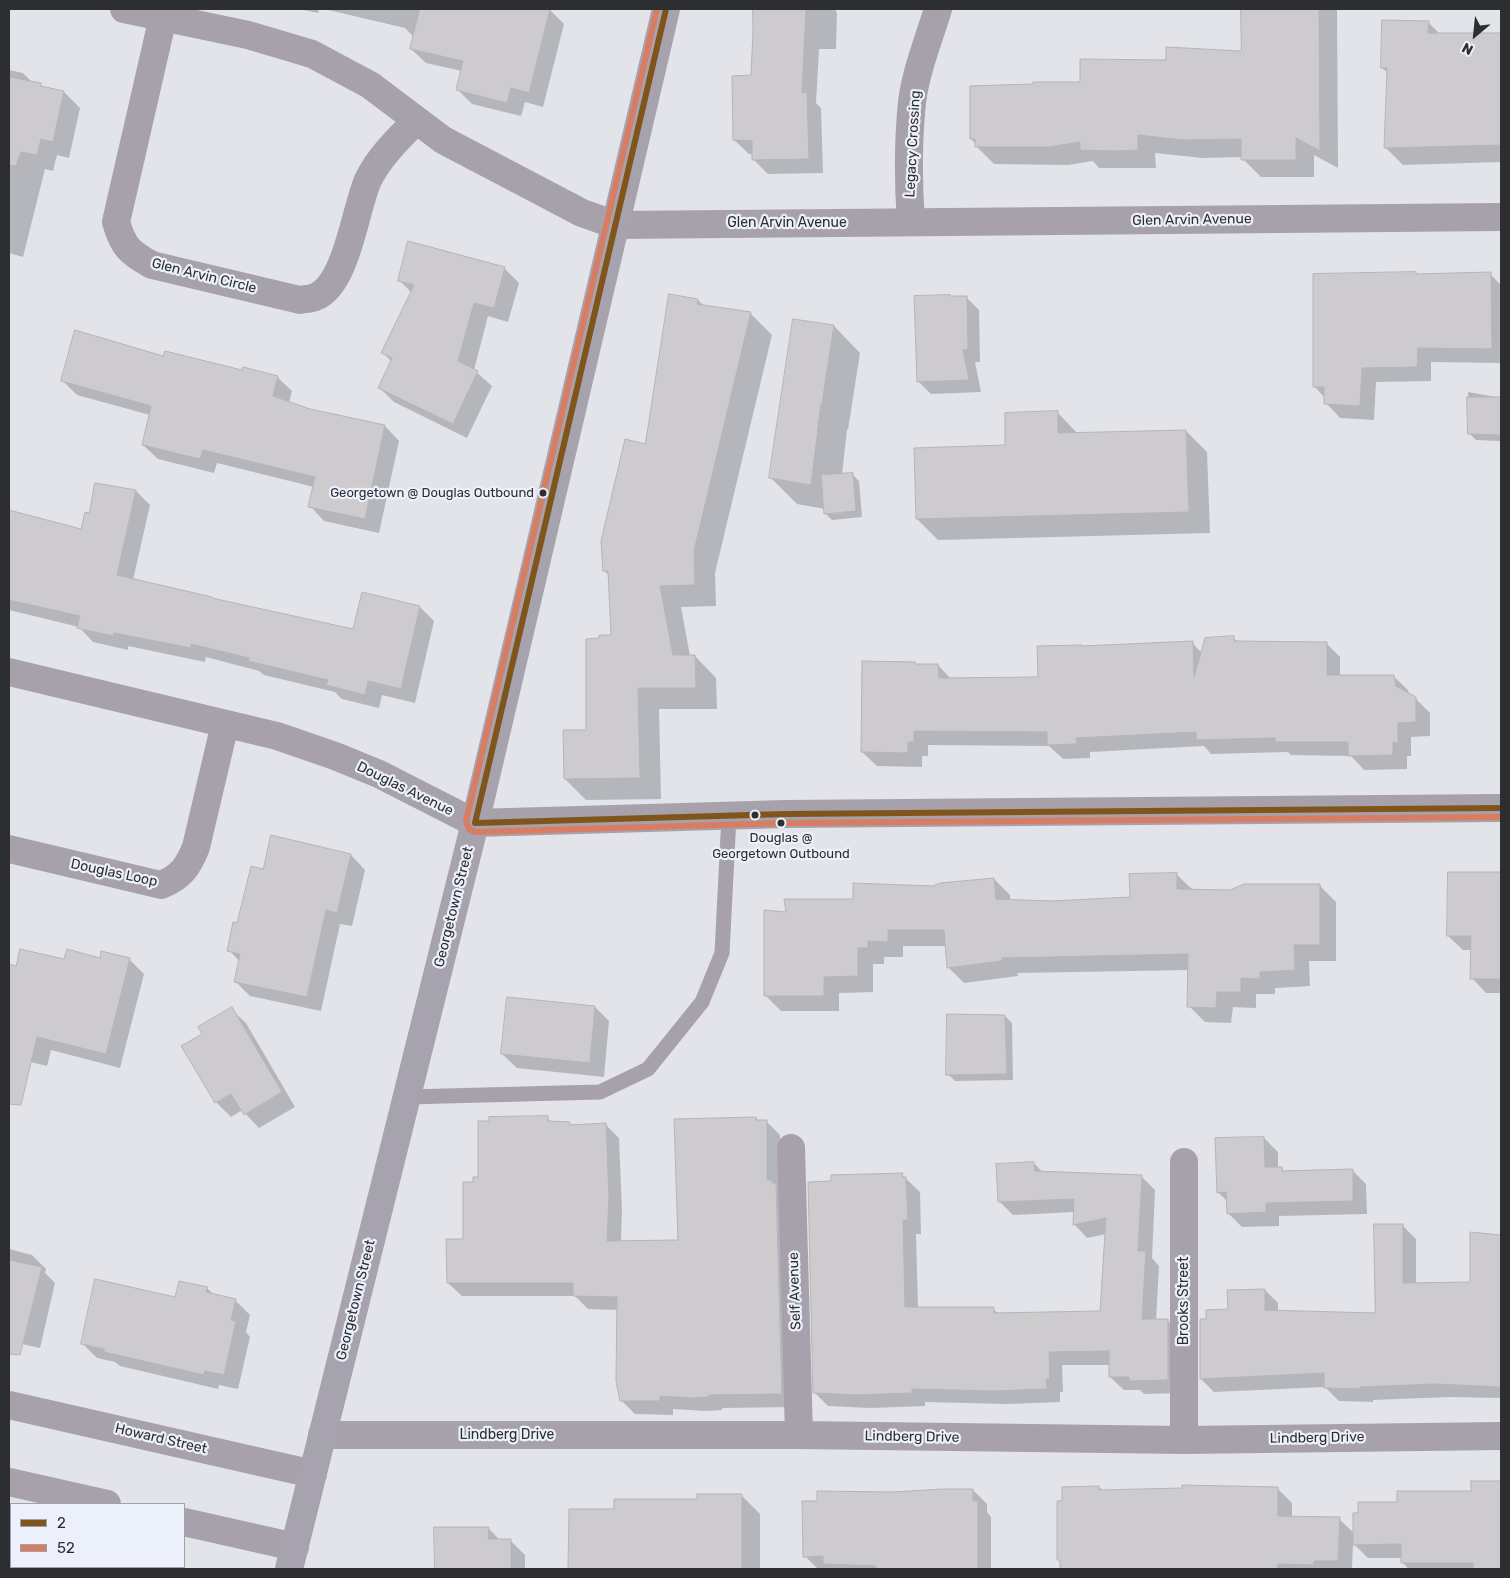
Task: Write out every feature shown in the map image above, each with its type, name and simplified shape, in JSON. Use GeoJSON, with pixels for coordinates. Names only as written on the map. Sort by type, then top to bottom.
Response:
{"type":"FeatureCollection","features":[{"type":"Feature","properties":{"kind":"main road","name":"Georgetown Street"},"geometry":{"type":"LineString","coordinates":[[292,1558],[475,823],[666,9]]}},
{"type":"Feature","properties":{"kind":"street","name":"Glen Arvin Avenue"},"geometry":{"type":"LineString","coordinates":[[124,9],[248,35],[312,54],[370,85],[443,140],[582,213],[616,224],[1501,217]]}},
{"type":"Feature","properties":{"kind":"street","name":"Legacy Crossing"},"geometry":{"type":"LineString","coordinates":[[911,222],[908,182],[912,101],[938,9]]}},
{"type":"Feature","properties":{"kind":"street","name":"Glen Arvin Circle"},"geometry":{"type":"LineString","coordinates":[[163,17],[116,222],[120,239],[135,256],[152,265],[300,300],[317,296],[328,287],[342,265],[368,180],[392,145],[416,121]]}},
{"type":"Feature","properties":{"kind":"street","name":"Douglas Avenue"},"geometry":{"type":"LineString","coordinates":[[9,672],[277,736],[335,756],[379,774],[475,823],[796,814],[1501,808]]}},
{"type":"Feature","properties":{"kind":"street","name":"Douglas Loop"},"geometry":{"type":"LineString","coordinates":[[9,849],[161,885],[175,880],[189,862],[196,847],[225,724]]}},
{"type":"Feature","properties":{"kind":"street","name":"Self Avenue"},"geometry":{"type":"LineString","coordinates":[[791,1148],[799,1435]]}},
{"type":"Feature","properties":{"kind":"street","name":"Brooks Street"},"geometry":{"type":"LineString","coordinates":[[1184,1162],[1184,1440]]}},
{"type":"Feature","properties":{"kind":"street","name":"Howard Street"},"geometry":{"type":"LineString","coordinates":[[9,1405],[313,1474]]}},
{"type":"Feature","properties":{"kind":"street","name":"Lindberg Drive"},"geometry":{"type":"LineString","coordinates":[[322,1435],[799,1435],[1184,1440],[1501,1436]]}},
{"type":"Feature","properties":{"kind":"street"},"geometry":{"type":"LineString","coordinates":[[9,1482],[102,1503]]}},
{"type":"Feature","properties":{"kind":"street"},"geometry":{"type":"LineString","coordinates":[[185,1522],[292,1558]]}},
{"type":"Feature","properties":{"kind":"lane"},"geometry":{"type":"LineString","coordinates":[[407,1097],[600,1092],[648,1069],[702,1002],[722,953],[730,816]]}},
{"type":"Feature","properties":{"kind":"green space"},"geometry":{"type":"Polygon","coordinates":[[[9,1533],[10,1568],[170,1569],[9,1569],[9,1533]]]}},
{"type":"Feature","properties":{"kind":"building"},"geometry":{"type":"Polygon","coordinates":[[[420,9],[550,9],[529,93],[511,88],[507,103],[456,90],[463,61],[410,49],[420,9]]]}},
{"type":"Feature","properties":{"kind":"building"},"geometry":{"type":"Polygon","coordinates":[[[753,9],[806,9],[802,93],[807,92],[809,159],[752,160],[752,141],[733,140],[732,76],[751,75],[753,9]]]}},
{"type":"Feature","properties":{"kind":"building"},"geometry":{"type":"Polygon","coordinates":[[[1241,9],[1319,9],[1320,151],[1296,138],[1296,160],[1241,160],[1241,139],[1183,140],[1138,135],[1138,150],[1115,151],[1080,150],[1080,142],[1049,147],[975,147],[975,139],[970,139],[970,86],[1033,84],[1033,82],[1080,82],[1080,59],[1166,60],[1166,47],[1241,51],[1241,9]]]}},
{"type":"Feature","properties":{"kind":"building"},"geometry":{"type":"Polygon","coordinates":[[[1382,20],[1429,21],[1428,33],[1501,33],[1501,145],[1384,148],[1387,68],[1381,68],[1382,20]]]}},
{"type":"Feature","properties":{"kind":"building"},"geometry":{"type":"Polygon","coordinates":[[[9,77],[41,83],[41,86],[64,91],[53,142],[41,139],[37,155],[21,152],[16,166],[9,165],[9,77]]]}},
{"type":"Feature","properties":{"kind":"building"},"geometry":{"type":"Polygon","coordinates":[[[408,241],[505,267],[494,308],[474,303],[458,361],[478,371],[453,424],[378,388],[392,358],[381,353],[414,285],[398,281],[408,241]]]}},
{"type":"Feature","properties":{"kind":"building"},"geometry":{"type":"Polygon","coordinates":[[[1416,272],[1416,274],[1491,272],[1492,349],[1418,348],[1417,367],[1362,368],[1360,406],[1324,404],[1324,387],[1313,387],[1313,274],[1416,272]]]}},
{"type":"Feature","properties":{"kind":"building"},"geometry":{"type":"Polygon","coordinates":[[[669,294],[698,299],[697,304],[751,312],[694,551],[695,585],[660,586],[673,655],[695,655],[696,688],[638,688],[640,778],[564,779],[563,730],[586,730],[586,639],[599,638],[599,635],[611,635],[608,571],[603,571],[601,541],[625,439],[645,444],[669,294]]]}},
{"type":"Feature","properties":{"kind":"building"},"geometry":{"type":"Polygon","coordinates":[[[914,296],[967,296],[968,349],[963,350],[969,380],[917,382],[914,296]]]}},
{"type":"Feature","properties":{"kind":"building"},"geometry":{"type":"Polygon","coordinates":[[[793,319],[834,325],[821,404],[811,485],[769,478],[793,319]]]}},
{"type":"Feature","properties":{"kind":"building"},"geometry":{"type":"Polygon","coordinates":[[[75,330],[163,356],[165,351],[242,370],[243,367],[278,376],[273,396],[310,409],[385,425],[365,519],[308,507],[315,477],[203,450],[200,459],[142,445],[151,406],[61,381],[75,330]]]}},
{"type":"Feature","properties":{"kind":"building"},"geometry":{"type":"Polygon","coordinates":[[[1467,397],[1501,397],[1501,435],[1468,434],[1467,397]]]}},
{"type":"Feature","properties":{"kind":"building"},"geometry":{"type":"Polygon","coordinates":[[[1058,411],[1058,433],[1186,430],[1189,512],[916,519],[914,448],[1005,445],[1005,413],[1058,411]]]}},
{"type":"Feature","properties":{"kind":"building"},"geometry":{"type":"Polygon","coordinates":[[[853,473],[856,511],[824,514],[821,475],[853,473]]]}},
{"type":"Feature","properties":{"kind":"building"},"geometry":{"type":"Polygon","coordinates":[[[95,483],[136,490],[117,575],[353,629],[362,592],[420,606],[401,689],[368,681],[365,695],[326,685],[328,680],[248,661],[249,658],[191,644],[191,648],[114,633],[113,636],[77,628],[80,616],[9,600],[9,510],[81,529],[85,512],[89,513],[95,483]]]}},
{"type":"Feature","properties":{"kind":"building"},"geometry":{"type":"Polygon","coordinates":[[[1234,636],[1234,641],[1327,642],[1327,675],[1394,675],[1396,686],[1416,697],[1416,722],[1398,723],[1398,743],[1393,742],[1393,755],[1348,756],[1348,742],[1275,742],[1275,738],[1196,740],[1196,732],[1076,738],[1077,744],[1047,745],[1047,732],[914,731],[914,742],[908,742],[908,753],[861,752],[862,661],[938,664],[939,678],[1038,677],[1037,646],[1193,641],[1194,677],[1205,638],[1234,636]]]}},
{"type":"Feature","properties":{"kind":"building"},"geometry":{"type":"Polygon","coordinates":[[[271,835],[351,854],[337,913],[326,910],[307,997],[234,982],[240,954],[227,951],[233,922],[237,923],[251,866],[263,869],[271,835]]]}},
{"type":"Feature","properties":{"kind":"building"},"geometry":{"type":"Polygon","coordinates":[[[1448,872],[1501,872],[1501,979],[1470,979],[1471,936],[1447,936],[1448,872]]]}},
{"type":"Feature","properties":{"kind":"building"},"geometry":{"type":"Polygon","coordinates":[[[1177,873],[1177,889],[1230,890],[1244,884],[1320,884],[1320,945],[1294,945],[1295,970],[1260,972],[1260,979],[1241,978],[1241,992],[1217,992],[1216,1008],[1187,1007],[1188,954],[1002,958],[1002,961],[947,968],[944,930],[888,930],[888,942],[868,941],[868,948],[858,948],[858,976],[824,977],[824,996],[764,996],[764,910],[786,912],[784,899],[853,899],[853,883],[933,886],[940,883],[994,878],[996,899],[1052,901],[1130,897],[1129,874],[1177,873]]]}},
{"type":"Feature","properties":{"kind":"building"},"geometry":{"type":"Polygon","coordinates":[[[20,949],[64,959],[67,949],[100,958],[101,951],[130,958],[106,1054],[37,1037],[21,1105],[9,1104],[9,964],[16,966],[20,949]]]}},
{"type":"Feature","properties":{"kind":"building"},"geometry":{"type":"Polygon","coordinates":[[[507,997],[595,1006],[590,1063],[501,1054],[507,997]]]}},
{"type":"Feature","properties":{"kind":"building"},"geometry":{"type":"Polygon","coordinates":[[[232,1007],[282,1092],[244,1115],[231,1094],[215,1103],[181,1046],[202,1034],[198,1027],[232,1007]]]}},
{"type":"Feature","properties":{"kind":"building"},"geometry":{"type":"Polygon","coordinates":[[[947,1014],[1005,1015],[1007,1074],[946,1075],[947,1014]]]}},
{"type":"Feature","properties":{"kind":"building"},"geometry":{"type":"Polygon","coordinates":[[[548,1116],[548,1121],[570,1122],[570,1125],[606,1123],[609,1196],[607,1241],[678,1240],[674,1119],[756,1117],[756,1120],[767,1120],[767,1180],[772,1180],[772,1183],[776,1183],[782,1394],[709,1395],[709,1397],[692,1398],[660,1396],[660,1401],[620,1401],[616,1381],[617,1297],[573,1296],[573,1283],[447,1283],[446,1239],[463,1239],[463,1182],[473,1182],[473,1177],[478,1177],[478,1121],[489,1121],[489,1117],[548,1116]]]}},
{"type":"Feature","properties":{"kind":"building"},"geometry":{"type":"Polygon","coordinates":[[[1264,1137],[1265,1167],[1282,1167],[1282,1171],[1353,1169],[1353,1201],[1266,1203],[1266,1212],[1227,1214],[1226,1192],[1217,1193],[1215,1138],[1264,1137]]]}},
{"type":"Feature","properties":{"kind":"building"},"geometry":{"type":"Polygon","coordinates":[[[1034,1162],[1035,1171],[1142,1175],[1138,1251],[1146,1251],[1142,1319],[1168,1319],[1168,1380],[1129,1381],[1129,1377],[1109,1377],[1109,1351],[1049,1352],[1050,1379],[1046,1379],[1047,1389],[993,1391],[912,1389],[912,1393],[856,1395],[813,1393],[808,1182],[831,1181],[831,1175],[903,1173],[902,1177],[906,1177],[908,1220],[903,1220],[905,1307],[994,1307],[994,1313],[1100,1311],[1106,1218],[1073,1225],[1074,1199],[998,1202],[996,1164],[1034,1162]]]}},
{"type":"Feature","properties":{"kind":"building"},"geometry":{"type":"Polygon","coordinates":[[[1374,1224],[1403,1224],[1403,1283],[1470,1282],[1470,1232],[1501,1235],[1501,1387],[1435,1384],[1360,1387],[1360,1389],[1324,1388],[1324,1373],[1200,1379],[1200,1319],[1206,1319],[1206,1310],[1228,1309],[1227,1290],[1265,1289],[1265,1310],[1375,1313],[1374,1224]]]}},
{"type":"Feature","properties":{"kind":"building"},"geometry":{"type":"Polygon","coordinates":[[[9,1260],[42,1267],[20,1355],[9,1354],[9,1260]]]}},
{"type":"Feature","properties":{"kind":"building"},"geometry":{"type":"Polygon","coordinates":[[[95,1279],[175,1297],[179,1281],[208,1287],[206,1292],[236,1299],[231,1320],[236,1321],[224,1375],[205,1371],[204,1375],[104,1352],[104,1349],[81,1344],[95,1279]]]}},
{"type":"Feature","properties":{"kind":"building"},"geometry":{"type":"Polygon","coordinates":[[[1471,1481],[1501,1481],[1501,1569],[1473,1569],[1473,1563],[1401,1563],[1401,1544],[1353,1545],[1353,1513],[1358,1513],[1358,1502],[1397,1502],[1397,1491],[1471,1491],[1471,1481]]]}},
{"type":"Feature","properties":{"kind":"building"},"geometry":{"type":"Polygon","coordinates":[[[1182,1485],[1278,1487],[1278,1516],[1340,1517],[1338,1561],[1314,1561],[1314,1565],[1278,1564],[1277,1569],[1060,1569],[1060,1560],[1057,1560],[1057,1501],[1062,1501],[1062,1487],[1099,1486],[1099,1490],[1182,1488],[1182,1485]]]}},
{"type":"Feature","properties":{"kind":"building"},"geometry":{"type":"Polygon","coordinates":[[[973,1489],[973,1501],[978,1501],[978,1569],[876,1569],[876,1566],[823,1564],[823,1556],[803,1557],[802,1501],[817,1501],[817,1491],[892,1492],[973,1489]]]}},
{"type":"Feature","properties":{"kind":"building"},"geometry":{"type":"Polygon","coordinates":[[[697,1494],[742,1494],[742,1569],[568,1569],[569,1509],[614,1509],[614,1499],[697,1499],[697,1494]]]}},
{"type":"Feature","properties":{"kind":"building"},"geometry":{"type":"Polygon","coordinates":[[[434,1527],[489,1527],[488,1539],[511,1539],[511,1569],[435,1569],[434,1527]]]}},
{"type":"Feature","properties":{"kind":"transit line","name":"52"},"geometry":{"type":"LineString","coordinates":[[657,9],[466,821],[469,829],[475,832],[786,823],[1501,817]]}},
{"type":"Feature","properties":{"kind":"transit line","name":"2"},"geometry":{"type":"LineString","coordinates":[[475,823],[666,9]]}},
{"type":"Feature","properties":{"kind":"transit line","name":"2"},"geometry":{"type":"LineString","coordinates":[[475,823],[786,814],[1501,808]]}},
{"type":"Feature","properties":{"kind":"place","name":"Georgetown @ Douglas Outbound"},"geometry":{"type":"Point","coordinates":[543,493]}},
{"type":"Feature","properties":{"kind":"place","name":"Douglas @ Georgetown Outbound"},"geometry":{"type":"Point","coordinates":[781,823]}}]}
